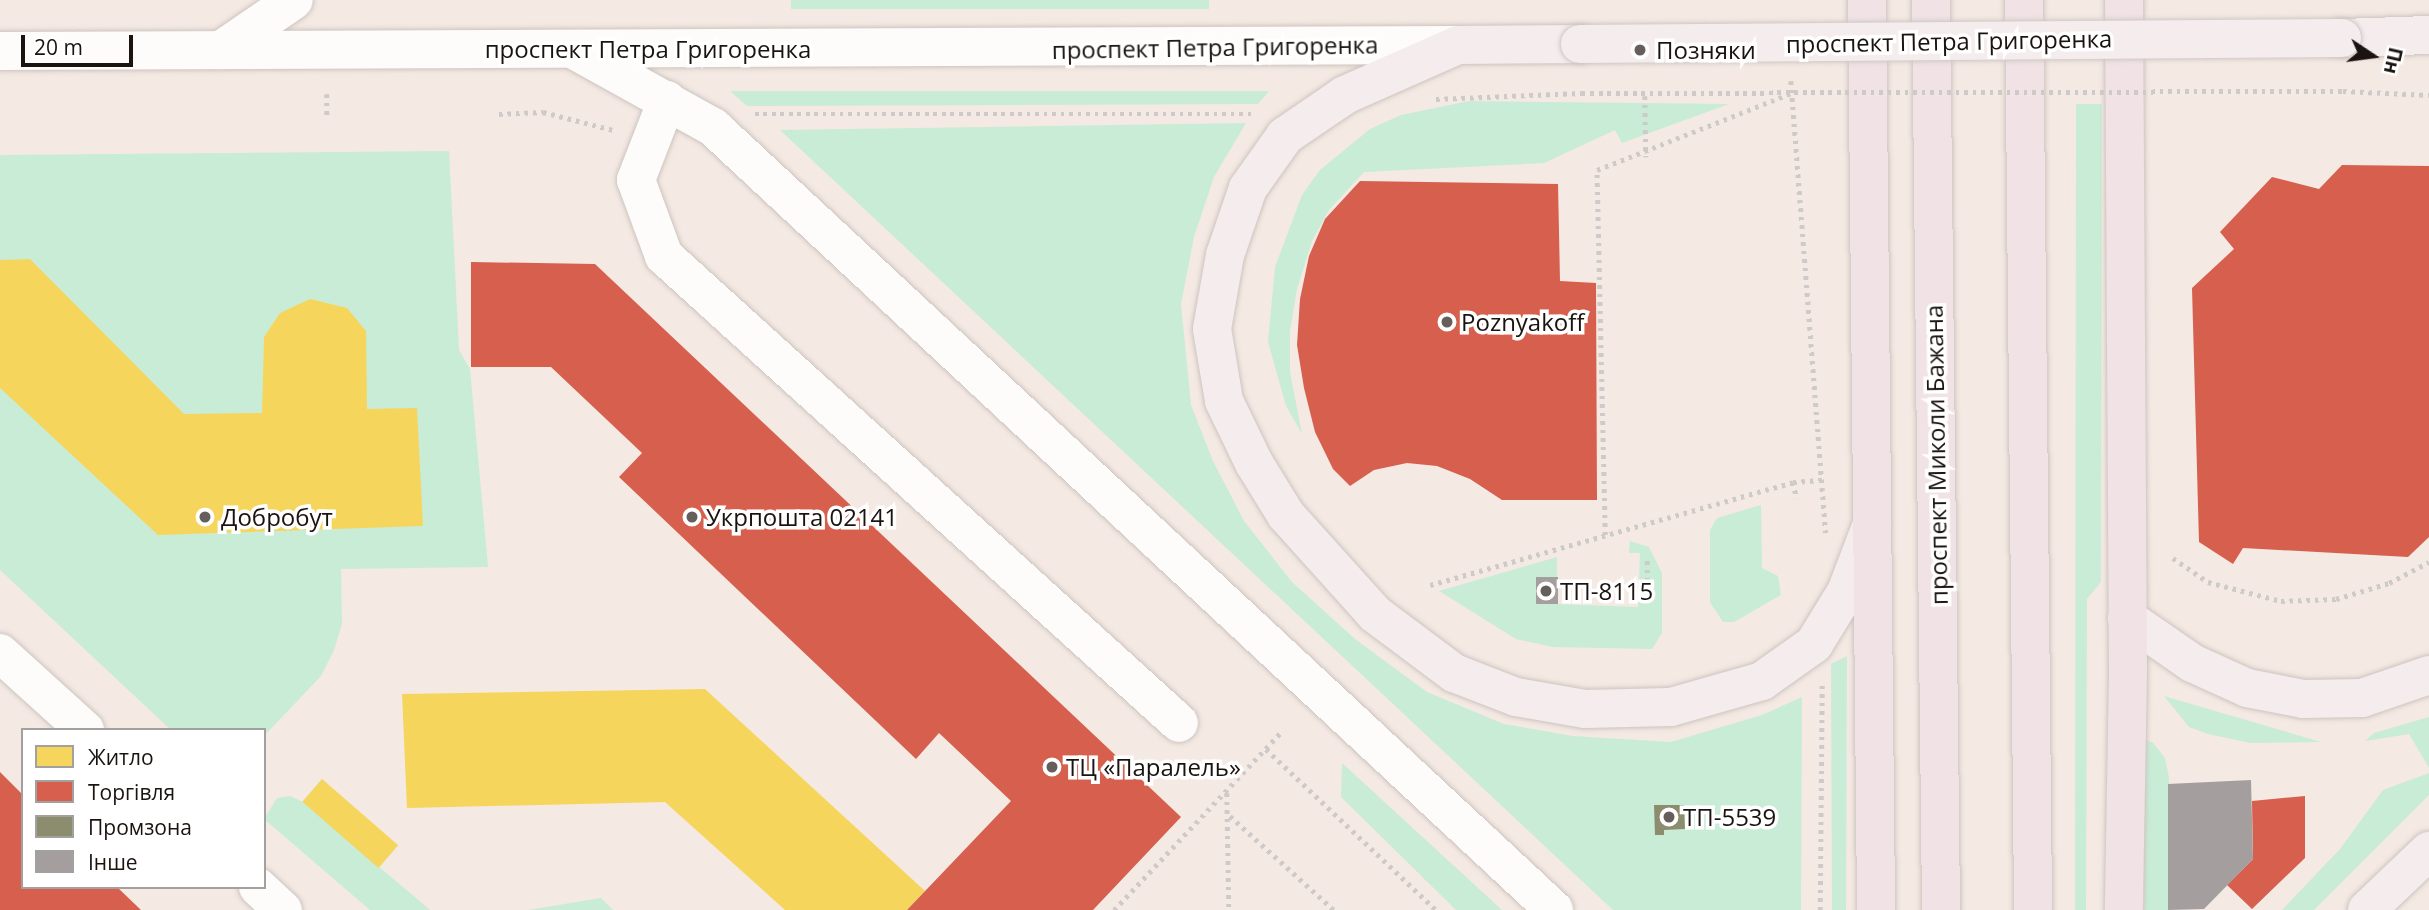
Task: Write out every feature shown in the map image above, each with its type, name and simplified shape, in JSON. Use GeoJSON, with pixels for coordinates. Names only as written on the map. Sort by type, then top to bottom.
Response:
{"type":"FeatureCollection","features":[{"type":"Feature","properties":{"kind":"highway"},"geometry":{"type":"LineString","coordinates":[[1867,0],[1876,910]]}},
{"type":"Feature","properties":{"kind":"highway","name":"проспект Миколи Бажана"},"geometry":{"type":"LineString","coordinates":[[1931,0],[1941,910]]}},
{"type":"Feature","properties":{"kind":"highway"},"geometry":{"type":"LineString","coordinates":[[2024,0],[2033,910]]}},
{"type":"Feature","properties":{"kind":"highway"},"geometry":{"type":"LineString","coordinates":[[2124,0],[2127,618],[2124,910]]}},
{"type":"Feature","properties":{"kind":"main road","name":"проспект Петра Григоренка"},"geometry":{"type":"LineString","coordinates":[[1458,45],[2342,38],[2429,35]]}},
{"type":"Feature","properties":{"kind":"main road"},"geometry":{"type":"LineString","coordinates":[[1458,45],[1345,95],[1285,136],[1248,188],[1225,256],[1212,329],[1224,401],[1286,515],[1331,568],[1375,614],[1454,673],[1516,697],[1585,709],[1671,707],[1762,681],[1814,643],[1846,592],[1874,519]]}},
{"type":"Feature","properties":{"kind":"main road"},"geometry":{"type":"LineString","coordinates":[[2127,618],[2192,663],[2247,688],[2292,697],[2362,698],[2429,675]]}},
{"type":"Feature","properties":{"kind":"main road"},"geometry":{"type":"LineString","coordinates":[[2367,910],[2429,851]]}},
{"type":"Feature","properties":{"kind":"street"},"geometry":{"type":"LineString","coordinates":[[221,50],[294,0]]}},
{"type":"Feature","properties":{"kind":"street","name":"проспект Петра Григоренка"},"geometry":{"type":"LineString","coordinates":[[0,51],[1458,45]]}},
{"type":"Feature","properties":{"kind":"street"},"geometry":{"type":"LineString","coordinates":[[572,48],[713,127],[1554,910]]}},
{"type":"Feature","properties":{"kind":"street"},"geometry":{"type":"LineString","coordinates":[[667,100],[644,151],[636,180],[664,256],[1179,723]]}},
{"type":"Feature","properties":{"kind":"street"},"geometry":{"type":"LineString","coordinates":[[0,653],[83,728]]}},
{"type":"Feature","properties":{"kind":"street"},"geometry":{"type":"LineString","coordinates":[[260,889],[283,910]]}},
{"type":"Feature","properties":{"kind":"path"},"geometry":{"type":"LineString","coordinates":[[1428,102],[1510,93],[2343,91],[2429,94]]}},
{"type":"Feature","properties":{"kind":"path"},"geometry":{"type":"LineString","coordinates":[[1430,585],[1793,482],[1824,480],[1791,93],[1597,170],[1605,535]]}},
{"type":"Feature","properties":{"kind":"path"},"geometry":{"type":"LineString","coordinates":[[327,94],[327,116]]}},
{"type":"Feature","properties":{"kind":"path"},"geometry":{"type":"LineString","coordinates":[[1646,96],[1646,156]]}},
{"type":"Feature","properties":{"kind":"path"},"geometry":{"type":"LineString","coordinates":[[499,114],[543,112],[578,118],[615,131],[644,151]]}},
{"type":"Feature","properties":{"kind":"path"},"geometry":{"type":"LineString","coordinates":[[747,114],[1255,114]]}},
{"type":"Feature","properties":{"kind":"path"},"geometry":{"type":"LineString","coordinates":[[1793,482],[1797,499]]}},
{"type":"Feature","properties":{"kind":"path"},"geometry":{"type":"LineString","coordinates":[[1647,556],[1647,590]]}},
{"type":"Feature","properties":{"kind":"path"},"geometry":{"type":"LineString","coordinates":[[2173,558],[2208,582],[2281,600],[2336,599],[2389,583],[2429,562]]}},
{"type":"Feature","properties":{"kind":"path"},"geometry":{"type":"LineString","coordinates":[[1820,910],[1822,672]]}},
{"type":"Feature","properties":{"kind":"path"},"geometry":{"type":"LineString","coordinates":[[1114,910],[1227,793],[1280,733]]}},
{"type":"Feature","properties":{"kind":"path"},"geometry":{"type":"LineString","coordinates":[[1266,749],[1436,910]]}},
{"type":"Feature","properties":{"kind":"path"},"geometry":{"type":"LineString","coordinates":[[1227,793],[1230,816],[1229,910]]}},
{"type":"Feature","properties":{"kind":"path"},"geometry":{"type":"LineString","coordinates":[[1230,816],[1334,910]]}},
{"type":"Feature","properties":{"kind":"green space"},"geometry":{"type":"Polygon","coordinates":[[[791,0],[1209,0],[1209,9],[791,9],[791,0]]]}},
{"type":"Feature","properties":{"kind":"green space"},"geometry":{"type":"Polygon","coordinates":[[[730,91],[1269,91],[1258,104],[747,106],[730,91]]]}},
{"type":"Feature","properties":{"kind":"green space"},"geometry":{"type":"Polygon","coordinates":[[[1469,101],[1729,104],[1622,143],[1615,130],[1544,163],[1364,172],[1329,210],[1312,241],[1297,289],[1290,331],[1290,372],[1302,434],[1286,406],[1268,342],[1275,267],[1302,195],[1320,170],[1370,129],[1401,115],[1469,101]]]}},
{"type":"Feature","properties":{"kind":"green space"},"geometry":{"type":"Polygon","coordinates":[[[2076,104],[2102,104],[2101,582],[2087,599],[2086,910],[2075,910],[2076,104]]]}},
{"type":"Feature","properties":{"kind":"green space"},"geometry":{"type":"Polygon","coordinates":[[[1246,123],[1214,177],[1194,237],[1181,304],[1191,405],[1213,461],[1244,521],[1292,582],[1355,639],[1427,692],[1504,724],[1573,736],[1671,742],[1762,715],[1802,697],[1801,910],[1613,910],[780,130],[1246,123]]]}},
{"type":"Feature","properties":{"kind":"green space"},"geometry":{"type":"Polygon","coordinates":[[[449,151],[459,350],[470,369],[488,567],[341,569],[342,624],[334,650],[321,676],[266,734],[266,728],[169,728],[0,570],[0,155],[449,151]]]}},
{"type":"Feature","properties":{"kind":"green space"},"geometry":{"type":"Polygon","coordinates":[[[1761,505],[1762,568],[1778,576],[1781,595],[1734,622],[1723,622],[1710,602],[1710,530],[1717,518],[1761,505]]]}},
{"type":"Feature","properties":{"kind":"green space"},"geometry":{"type":"Polygon","coordinates":[[[1630,541],[1649,547],[1662,573],[1662,633],[1652,649],[1553,647],[1516,639],[1439,591],[1557,557],[1557,604],[1638,607],[1640,553],[1629,553],[1630,541]]]}},
{"type":"Feature","properties":{"kind":"green space"},"geometry":{"type":"Polygon","coordinates":[[[1847,656],[1846,910],[1832,910],[1831,664],[1847,656]]]}},
{"type":"Feature","properties":{"kind":"green space"},"geometry":{"type":"Polygon","coordinates":[[[2164,696],[2321,742],[2251,743],[2208,734],[2189,727],[2164,696]]]}},
{"type":"Feature","properties":{"kind":"green space"},"geometry":{"type":"Polygon","coordinates":[[[2429,717],[2429,768],[2409,734],[2365,741],[2374,733],[2429,717]]]}},
{"type":"Feature","properties":{"kind":"green space"},"geometry":{"type":"Polygon","coordinates":[[[2142,738],[2153,743],[2165,758],[2169,778],[2168,910],[2144,910],[2142,738]]]}},
{"type":"Feature","properties":{"kind":"green space"},"geometry":{"type":"Polygon","coordinates":[[[1342,763],[1502,910],[1456,910],[1341,797],[1342,763]]]}},
{"type":"Feature","properties":{"kind":"green space"},"geometry":{"type":"Polygon","coordinates":[[[2429,773],[2429,795],[2314,910],[2282,910],[2340,849],[2383,790],[2429,773]]]}},
{"type":"Feature","properties":{"kind":"green space"},"geometry":{"type":"Polygon","coordinates":[[[290,796],[303,802],[430,910],[370,910],[266,821],[266,816],[277,798],[290,796]]]}},
{"type":"Feature","properties":{"kind":"green space"},"geometry":{"type":"Polygon","coordinates":[[[601,898],[613,910],[528,910],[601,898]]]}},
{"type":"Feature","properties":{"kind":"building: Житло"},"geometry":{"type":"Polygon","coordinates":[[[30,259],[184,414],[262,413],[264,337],[280,313],[310,299],[347,308],[366,331],[367,409],[417,408],[423,526],[158,535],[0,388],[0,260],[30,259]]]}},
{"type":"Feature","properties":{"kind":"building: Житло"},"geometry":{"type":"Polygon","coordinates":[[[705,689],[925,891],[907,910],[785,910],[665,802],[407,808],[402,694],[705,689]]]}},
{"type":"Feature","properties":{"kind":"building: Житло"},"geometry":{"type":"Polygon","coordinates":[[[322,779],[398,845],[379,868],[302,802],[322,779]]]}},
{"type":"Feature","properties":{"kind":"building: Торгівля"},"geometry":{"type":"Polygon","coordinates":[[[2342,165],[2429,166],[2429,537],[2408,557],[2243,548],[2233,564],[2199,542],[2192,288],[2234,249],[2220,232],[2272,177],[2319,189],[2342,165]]]}},
{"type":"Feature","properties":{"kind":"building: Торгівля","name":"Poznyakoff"},"geometry":{"type":"Polygon","coordinates":[[[1360,181],[1558,184],[1560,281],[1596,283],[1597,500],[1502,500],[1470,479],[1437,466],[1407,463],[1374,470],[1350,486],[1333,469],[1315,432],[1304,388],[1297,345],[1300,299],[1309,256],[1325,219],[1360,181]]]}},
{"type":"Feature","properties":{"kind":"building: Торгівля"},"geometry":{"type":"Polygon","coordinates":[[[471,262],[595,264],[1181,817],[1093,910],[907,910],[1011,801],[939,733],[916,759],[619,477],[642,453],[551,367],[471,367],[471,262]]]}},
{"type":"Feature","properties":{"kind":"building: Торгівля"},"geometry":{"type":"Polygon","coordinates":[[[0,772],[21,793],[21,889],[119,889],[141,910],[0,910],[0,772]]]}},
{"type":"Feature","properties":{"kind":"building: Торгівля"},"geometry":{"type":"Polygon","coordinates":[[[2305,796],[2305,858],[2252,909],[2227,885],[2253,859],[2252,801],[2305,796]]]}},
{"type":"Feature","properties":{"kind":"building: Промзона","name":"ТП-5539"},"geometry":{"type":"Polygon","coordinates":[[[1654,805],[1684,805],[1685,829],[1664,830],[1664,835],[1655,835],[1654,805]]]}},
{"type":"Feature","properties":{"kind":"building: Інше","name":"ТП-8115"},"geometry":{"type":"Polygon","coordinates":[[[1536,577],[1558,577],[1558,604],[1536,604],[1536,577]]]}},
{"type":"Feature","properties":{"kind":"building: Інше"},"geometry":{"type":"Polygon","coordinates":[[[2251,780],[2253,859],[2204,909],[2168,910],[2168,784],[2251,780]]]}},
{"type":"Feature","properties":{"kind":"place","name":"Позняки"},"geometry":{"type":"Point","coordinates":[1640,50]}},
{"type":"Feature","properties":{"kind":"place","name":"Poznyakoff"},"geometry":{"type":"Point","coordinates":[1447,322]}},
{"type":"Feature","properties":{"kind":"place","name":"Добробут"},"geometry":{"type":"Point","coordinates":[205,517]}},
{"type":"Feature","properties":{"kind":"place","name":"Укрпошта 02141"},"geometry":{"type":"Point","coordinates":[692,517]}},
{"type":"Feature","properties":{"kind":"place","name":"ТП-8115"},"geometry":{"type":"Point","coordinates":[1546,591]}},
{"type":"Feature","properties":{"kind":"place","name":"ТЦ «Паралель»"},"geometry":{"type":"Point","coordinates":[1052,767]}},
{"type":"Feature","properties":{"kind":"place","name":"ТП-5539"},"geometry":{"type":"Point","coordinates":[1669,817]}}]}
